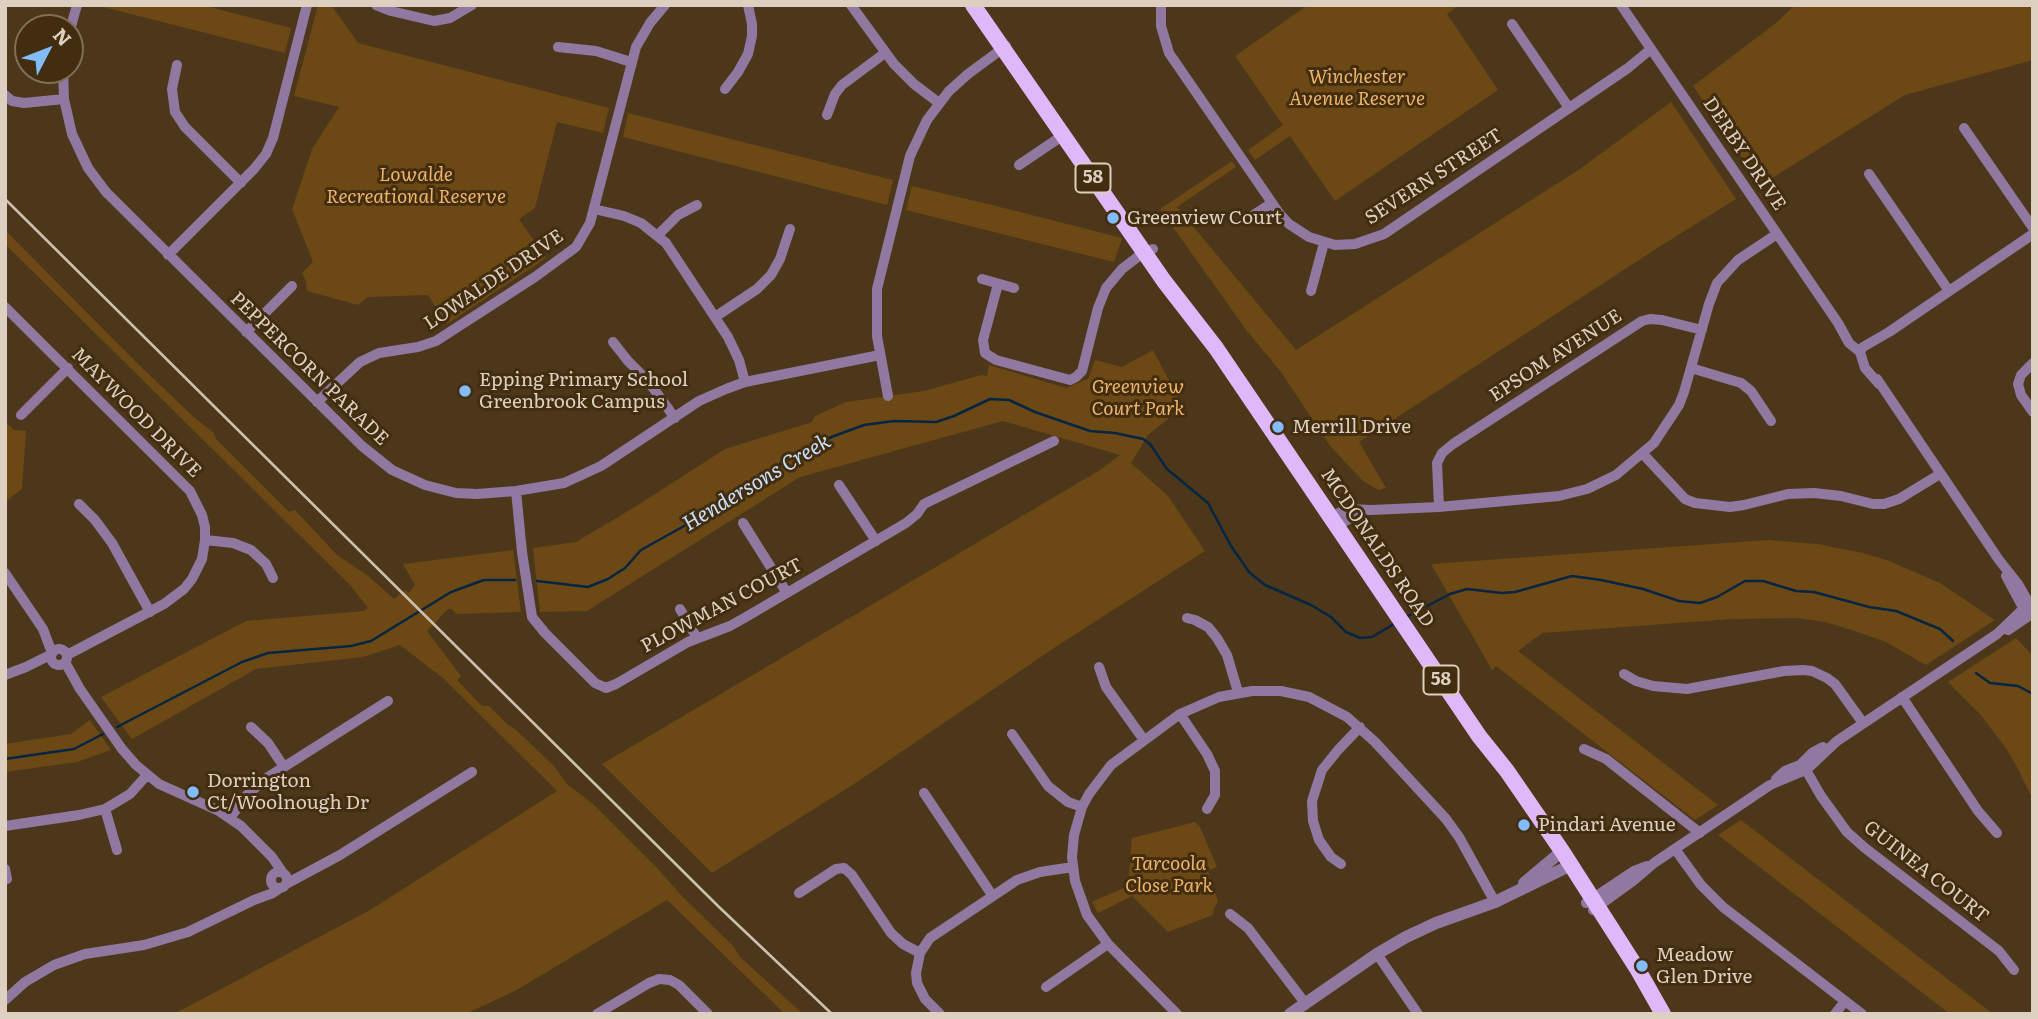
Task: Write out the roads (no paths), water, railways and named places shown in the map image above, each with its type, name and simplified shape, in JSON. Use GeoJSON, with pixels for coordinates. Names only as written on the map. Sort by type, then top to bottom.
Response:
{"type":"FeatureCollection","features":[{"type":"Feature","properties":{"kind":"main road","name":"MCDONALDS ROAD"},"geometry":{"type":"LineString","coordinates":[[973,5],[1006,46],[1216,348],[1479,736],[1507,771],[1563,861],[1638,970],[1663,1014]]}},
{"type":"Feature","properties":{"kind":"main road","name":"MCDONALDS ROAD"},"geometry":{"type":"LineString","coordinates":[[983,5],[1006,46]]}},
{"type":"Feature","properties":{"kind":"street"},"geometry":{"type":"LineString","coordinates":[[169,256],[260,162],[273,138],[307,5]]}},
{"type":"Feature","properties":{"kind":"street"},"geometry":{"type":"LineString","coordinates":[[376,5],[434,21],[450,18],[472,5]]}},
{"type":"Feature","properties":{"kind":"street","name":"LOWALDE DRIVE"},"geometry":{"type":"LineString","coordinates":[[317,402],[360,362],[379,353],[418,347],[436,341],[570,253],[582,240],[594,209],[631,62],[643,34],[665,5]]}},
{"type":"Feature","properties":{"kind":"street"},"geometry":{"type":"LineString","coordinates":[[725,89],[748,54],[752,24],[748,5]]}},
{"type":"Feature","properties":{"kind":"street"},"geometry":{"type":"LineString","coordinates":[[851,5],[885,53],[914,84],[939,103]]}},
{"type":"Feature","properties":{"kind":"street","name":"SEVERN STREET"},"geometry":{"type":"LineString","coordinates":[[1161,5],[1161,26],[1170,53],[1272,203],[1296,229],[1324,243],[1355,244],[1384,234],[1653,51]]}},
{"type":"Feature","properties":{"kind":"street","name":"DERBY DRIVE"},"geometry":{"type":"LineString","coordinates":[[1621,5],[1838,323],[1862,350],[1879,384],[2030,609]]}},
{"type":"Feature","properties":{"kind":"street"},"geometry":{"type":"LineString","coordinates":[[1512,24],[1569,108]]}},
{"type":"Feature","properties":{"kind":"street"},"geometry":{"type":"LineString","coordinates":[[888,396],[876,322],[880,274],[910,156],[920,130],[939,103],[968,74],[1006,46]]}},
{"type":"Feature","properties":{"kind":"street"},"geometry":{"type":"LineString","coordinates":[[558,47],[596,51],[631,62]]}},
{"type":"Feature","properties":{"kind":"street"},"geometry":{"type":"LineString","coordinates":[[827,115],[835,94],[842,85],[885,53]]}},
{"type":"Feature","properties":{"kind":"street"},"geometry":{"type":"LineString","coordinates":[[177,65],[171,98],[175,112],[185,127],[241,183]]}},
{"type":"Feature","properties":{"kind":"street","name":"PEPPERCORN PARADE"},"geometry":{"type":"LineString","coordinates":[[63,84],[72,134],[88,168],[111,198],[373,456],[408,478],[425,485],[456,493],[477,494],[556,485],[589,473],[713,394],[745,382],[880,355]]}},
{"type":"Feature","properties":{"kind":"street"},"geometry":{"type":"LineString","coordinates":[[5,95],[24,103],[64,99]]}},
{"type":"Feature","properties":{"kind":"street"},"geometry":{"type":"LineString","coordinates":[[1964,128],[2033,228]]}},
{"type":"Feature","properties":{"kind":"street"},"geometry":{"type":"LineString","coordinates":[[1019,164],[1066,133]]}},
{"type":"Feature","properties":{"kind":"street"},"geometry":{"type":"LineString","coordinates":[[1869,174],[1949,291]]}},
{"type":"Feature","properties":{"kind":"street"},"geometry":{"type":"LineString","coordinates":[[1246,220],[1272,203]]}},
{"type":"Feature","properties":{"kind":"street"},"geometry":{"type":"LineString","coordinates":[[658,235],[678,215],[697,205]]}},
{"type":"Feature","properties":{"kind":"street"},"geometry":{"type":"LineString","coordinates":[[594,209],[632,219],[658,235],[673,253],[734,347],[745,382]]}},
{"type":"Feature","properties":{"kind":"street"},"geometry":{"type":"LineString","coordinates":[[715,317],[757,289],[771,275],[780,259],[790,229]]}},
{"type":"Feature","properties":{"kind":"street"},"geometry":{"type":"LineString","coordinates":[[1334,522],[1347,509],[1439,507],[1541,499],[1574,493],[1616,475],[1643,454],[1663,431],[1679,405],[1713,292],[1723,275],[1738,260],[1777,234]]}},
{"type":"Feature","properties":{"kind":"street"},"geometry":{"type":"LineString","coordinates":[[1862,350],[2033,234]]}},
{"type":"Feature","properties":{"kind":"street"},"geometry":{"type":"LineString","coordinates":[[1311,290],[1324,243]]}},
{"type":"Feature","properties":{"kind":"street"},"geometry":{"type":"LineString","coordinates":[[998,284],[983,340],[985,353],[996,360],[1070,380],[1082,371],[1102,296],[1122,269],[1148,252]]}},
{"type":"Feature","properties":{"kind":"street"},"geometry":{"type":"LineString","coordinates":[[982,279],[1014,288]]}},
{"type":"Feature","properties":{"kind":"street"},"geometry":{"type":"LineString","coordinates":[[246,332],[292,286]]}},
{"type":"Feature","properties":{"kind":"street","name":"MAYWOOD DRIVE"},"geometry":{"type":"LineString","coordinates":[[5,307],[190,491],[202,514],[205,540],[202,559],[192,579],[173,598],[59,657]]}},
{"type":"Feature","properties":{"kind":"street","name":"EPSOM AVENUE"},"geometry":{"type":"LineString","coordinates":[[1439,457],[1453,444],[1642,321],[1662,320],[1702,330]]}},
{"type":"Feature","properties":{"kind":"street"},"geometry":{"type":"LineString","coordinates":[[613,342],[648,381],[675,418]]}},
{"type":"Feature","properties":{"kind":"street"},"geometry":{"type":"LineString","coordinates":[[2033,363],[2021,375],[2018,384],[2021,395],[2033,412]]}},
{"type":"Feature","properties":{"kind":"street"},"geometry":{"type":"LineString","coordinates":[[21,415],[68,368]]}},
{"type":"Feature","properties":{"kind":"street"},"geometry":{"type":"LineString","coordinates":[[1691,368],[1741,383],[1751,391],[1771,421]]}},
{"type":"Feature","properties":{"kind":"street","name":"PLOWMAN COURT"},"geometry":{"type":"LineString","coordinates":[[516,491],[532,617],[595,683],[603,687],[613,686],[696,638],[730,626],[912,519],[924,504],[1054,441]]}},
{"type":"Feature","properties":{"kind":"street"},"geometry":{"type":"LineString","coordinates":[[1428,451],[1439,457],[1439,507]]}},
{"type":"Feature","properties":{"kind":"street"},"geometry":{"type":"LineString","coordinates":[[1643,454],[1685,499],[1701,504],[1737,506],[1778,496],[1814,493],[1878,504],[1899,499],[1925,484],[1939,471]]}},
{"type":"Feature","properties":{"kind":"street"},"geometry":{"type":"LineString","coordinates":[[839,485],[876,541]]}},
{"type":"Feature","properties":{"kind":"street"},"geometry":{"type":"LineString","coordinates":[[79,504],[112,543],[150,611]]}},
{"type":"Feature","properties":{"kind":"street"},"geometry":{"type":"LineString","coordinates":[[743,523],[787,593]]}},
{"type":"Feature","properties":{"kind":"street"},"geometry":{"type":"LineString","coordinates":[[205,540],[233,543],[251,550],[266,564],[273,578]]}},
{"type":"Feature","properties":{"kind":"street"},"geometry":{"type":"LineString","coordinates":[[5,573],[80,689],[128,757],[147,775],[172,791],[208,805],[242,826],[262,847],[280,879]]}},
{"type":"Feature","properties":{"kind":"street"},"geometry":{"type":"LineString","coordinates":[[680,609],[696,638]]}},
{"type":"Feature","properties":{"kind":"street"},"geometry":{"type":"LineString","coordinates":[[1592,905],[1634,871],[1654,863],[1700,833],[1770,785],[1785,771],[1803,770],[1817,750],[1837,741],[1997,634],[2014,627],[2030,609]]}},
{"type":"Feature","properties":{"kind":"street"},"geometry":{"type":"LineString","coordinates":[[1187,618],[1208,627],[1217,638],[1227,655],[1238,692]]}},
{"type":"Feature","properties":{"kind":"street"},"geometry":{"type":"LineString","coordinates":[[5,675],[59,657]]}},
{"type":"Feature","properties":{"kind":"street"},"geometry":{"type":"LineString","coordinates":[[1099,667],[1106,687],[1144,740]]}},
{"type":"Feature","properties":{"kind":"street"},"geometry":{"type":"LineString","coordinates":[[1624,674],[1643,683],[1664,688],[1687,689],[1784,671],[1812,671],[1835,684],[1863,723]]}},
{"type":"Feature","properties":{"kind":"street"},"geometry":{"type":"LineString","coordinates":[[1177,1014],[1108,944],[1087,915],[1078,893],[1073,867],[1074,835],[1082,807],[1102,774],[1118,759],[1180,714],[1203,702],[1238,692],[1282,691],[1309,697],[1337,710],[1360,727],[1446,819],[1495,902]]}},
{"type":"Feature","properties":{"kind":"street"},"geometry":{"type":"LineString","coordinates":[[1902,697],[1978,811],[1997,833]]}},
{"type":"Feature","properties":{"kind":"street"},"geometry":{"type":"LineString","coordinates":[[230,818],[256,786],[388,701]]}},
{"type":"Feature","properties":{"kind":"street"},"geometry":{"type":"LineString","coordinates":[[1180,714],[1215,771],[1215,794],[1207,809]]}},
{"type":"Feature","properties":{"kind":"street"},"geometry":{"type":"LineString","coordinates":[[251,727],[268,743],[284,767]]}},
{"type":"Feature","properties":{"kind":"street"},"geometry":{"type":"LineString","coordinates":[[1341,864],[1331,857],[1319,840],[1313,821],[1312,801],[1322,770],[1360,727]]}},
{"type":"Feature","properties":{"kind":"street"},"geometry":{"type":"LineString","coordinates":[[1012,734],[1048,786],[1068,802],[1082,807]]}},
{"type":"Feature","properties":{"kind":"street"},"geometry":{"type":"LineString","coordinates":[[1584,749],[1606,759],[1700,833]]}},
{"type":"Feature","properties":{"kind":"street","name":"GUINEA COURT"},"geometry":{"type":"LineString","coordinates":[[1803,770],[1839,823],[1855,839],[1999,951],[2014,970]]}},
{"type":"Feature","properties":{"kind":"street"},"geometry":{"type":"LineString","coordinates":[[5,1000],[25,982],[62,962],[85,954],[164,941],[209,924],[254,900],[280,879],[304,875],[340,855],[472,772]]}},
{"type":"Feature","properties":{"kind":"street"},"geometry":{"type":"LineString","coordinates":[[5,826],[79,816],[105,809],[130,794],[147,775]]}},
{"type":"Feature","properties":{"kind":"street"},"geometry":{"type":"LineString","coordinates":[[923,793],[992,895]]}},
{"type":"Feature","properties":{"kind":"street"},"geometry":{"type":"LineString","coordinates":[[105,809],[117,850]]}},
{"type":"Feature","properties":{"kind":"street"},"geometry":{"type":"LineString","coordinates":[[1675,849],[1701,885],[1723,907],[1861,1014]]}},
{"type":"Feature","properties":{"kind":"street"},"geometry":{"type":"LineString","coordinates":[[1290,1014],[1406,937],[1495,902],[1563,861]]}},
{"type":"Feature","properties":{"kind":"street"},"geometry":{"type":"LineString","coordinates":[[940,1014],[925,999],[918,983],[916,974],[924,944],[937,932],[1009,884],[1027,876],[1073,867]]}},
{"type":"Feature","properties":{"kind":"street"},"geometry":{"type":"LineString","coordinates":[[800,893],[835,869],[844,868],[852,875],[891,933],[903,944],[920,953]]}},
{"type":"Feature","properties":{"kind":"street"},"geometry":{"type":"LineString","coordinates":[[1230,914],[1243,922],[1305,1003]]}},
{"type":"Feature","properties":{"kind":"street"},"geometry":{"type":"LineString","coordinates":[[1046,987],[1108,944]]}},
{"type":"Feature","properties":{"kind":"street"},"geometry":{"type":"LineString","coordinates":[[1377,954],[1418,1014]]}},
{"type":"Feature","properties":{"kind":"street"},"geometry":{"type":"LineString","coordinates":[[597,1014],[649,982],[659,979],[670,980],[679,985],[708,1014]]}},
{"type":"Feature","properties":{"kind":"street"},"geometry":{"type":"LineString","coordinates":[[1835,1014],[1844,1001]]}},
{"type":"Feature","properties":{"kind":"waterway","name":"Hendersons Creek"},"geometry":{"type":"LineString","coordinates":[[537,581],[588,587],[608,579],[625,568],[641,550],[718,510],[738,490],[805,449],[864,425],[894,421],[936,422],[990,399],[1009,400],[1090,431],[1143,439],[1150,444],[1167,469],[1208,503],[1231,546],[1249,572],[1265,585],[1311,605],[1331,617],[1346,632],[1360,638],[1372,637],[1394,624]]}},
{"type":"Feature","properties":{"kind":"waterway","name":"Hendersons Creek"},"geometry":{"type":"LineString","coordinates":[[1406,617],[1450,594],[1467,589],[1515,592],[1572,576],[1643,589],[1679,601],[1700,603],[1745,581],[1763,581],[1796,591],[1814,592],[1869,607],[1896,611],[1940,629],[1953,641]]}},
{"type":"Feature","properties":{"kind":"waterway","name":"Hendersons Creek"},"geometry":{"type":"LineString","coordinates":[[117,727],[242,662],[268,653],[351,646],[371,641],[451,592],[484,580],[515,580]]}},
{"type":"Feature","properties":{"kind":"waterway","name":"Hendersons Creek"},"geometry":{"type":"LineString","coordinates":[[1976,673],[1990,683],[2018,686],[2033,694]]}},
{"type":"Feature","properties":{"kind":"waterway","name":"Hendersons Creek"},"geometry":{"type":"LineString","coordinates":[[5,759],[74,749],[103,734]]}},
{"type":"Feature","properties":{"kind":"railway"},"geometry":{"type":"LineString","coordinates":[[5,199],[719,907],[832,1014]]}},
{"type":"Feature","properties":{"kind":"place","name":"Greenview Court"},"geometry":{"type":"Point","coordinates":[1113,218]}},
{"type":"Feature","properties":{"kind":"place","name":"Epping Primary School Greenbrook Campus"},"geometry":{"type":"Point","coordinates":[465,391]}},
{"type":"Feature","properties":{"kind":"place","name":"Merrill Drive"},"geometry":{"type":"Point","coordinates":[1278,427]}},
{"type":"Feature","properties":{"kind":"place","name":"Dorrington Ct/Woolnough Dr"},"geometry":{"type":"Point","coordinates":[193,792]}},
{"type":"Feature","properties":{"kind":"place","name":"Pindari Avenue"},"geometry":{"type":"Point","coordinates":[1524,825]}},
{"type":"Feature","properties":{"kind":"place","name":"Meadow Glen Drive"},"geometry":{"type":"Point","coordinates":[1642,966]}},
{"type":"Feature","properties":{"kind":"park label","name":"Winchester Avenue Reserve"},"geometry":{"type":"Point","coordinates":[1357,88]}},
{"type":"Feature","properties":{"kind":"park label","name":"Lowalde Recreational Reserve"},"geometry":{"type":"Point","coordinates":[416,186]}},
{"type":"Feature","properties":{"kind":"park label","name":"Greenview Court Park"},"geometry":{"type":"Point","coordinates":[1138,398]}},
{"type":"Feature","properties":{"kind":"park label","name":"Tarcoola Close Park"},"geometry":{"type":"Point","coordinates":[1169,875]}}]}
